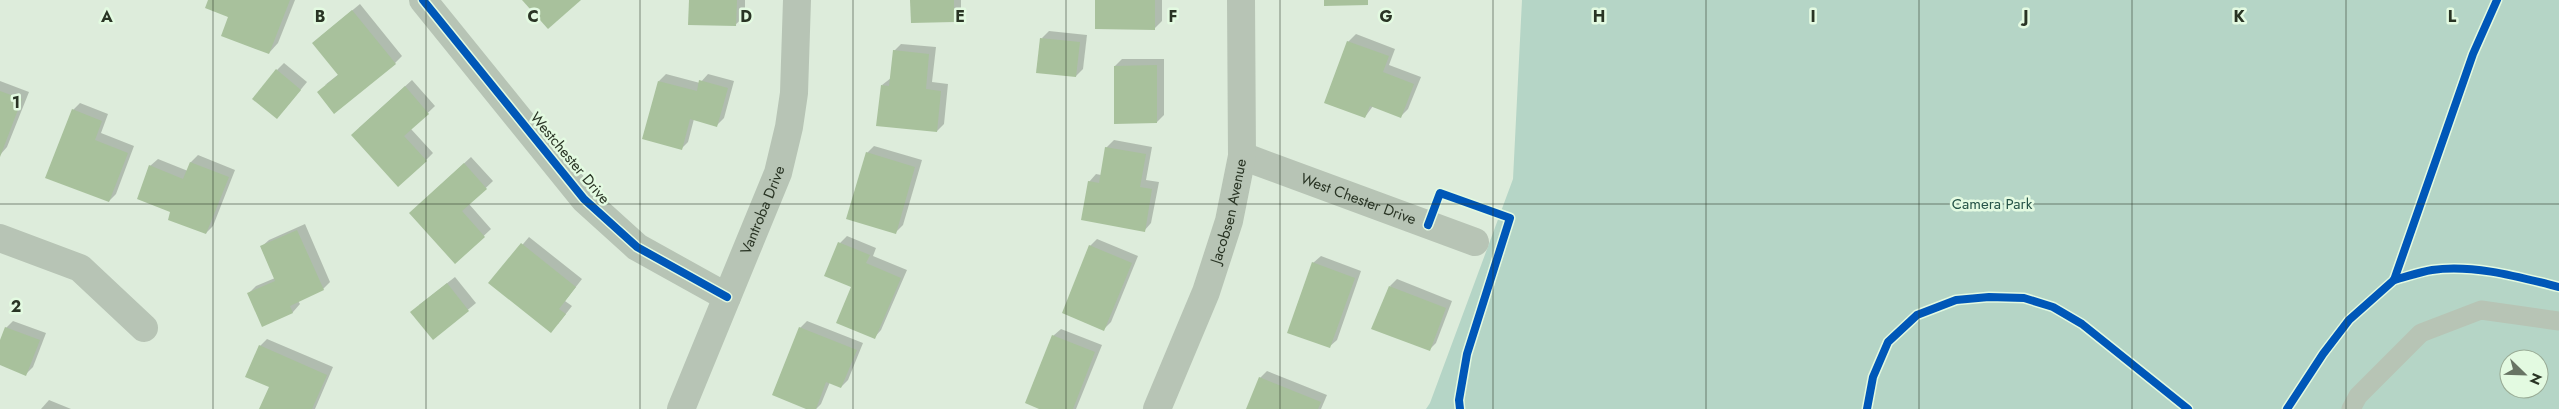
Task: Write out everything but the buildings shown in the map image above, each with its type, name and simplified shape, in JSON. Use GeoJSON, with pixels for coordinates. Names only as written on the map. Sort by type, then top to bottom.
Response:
{"type":"FeatureCollection","features":[{"type":"Feature","properties":{"kind":"street","name":"Westchester Drive"},"geometry":{"type":"LineString","coordinates":[[423,0],[577,191],[600,215],[637,247],[727,297]]}},
{"type":"Feature","properties":{"kind":"street","name":"Vantroba Drive"},"geometry":{"type":"LineString","coordinates":[[680,409],[766,206],[778,173],[789,127],[794,94],[797,0]]}},
{"type":"Feature","properties":{"kind":"street","name":"Jacobsen Avenue"},"geometry":{"type":"LineString","coordinates":[[1157,409],[1206,292],[1229,221],[1242,156],[1241,0]]}},
{"type":"Feature","properties":{"kind":"street","name":"West Chester Drive"},"geometry":{"type":"LineString","coordinates":[[1242,156],[1475,242]]}},
{"type":"Feature","properties":{"kind":"street"},"geometry":{"type":"LineString","coordinates":[[0,238],[80,268],[144,328]]}},
{"type":"Feature","properties":{"kind":"lane"},"geometry":{"type":"LineString","coordinates":[[2352,409],[2358,396],[2421,333],[2481,310],[2559,322]]}},
{"type":"Feature","properties":{"kind":"green space","name":"Camera Park"},"geometry":{"type":"Polygon","coordinates":[[[1522,0],[2559,0],[2559,409],[1426,409],[1430,403],[1513,179],[1522,0]]]}},
{"type":"Feature","properties":{"kind":"cycle path"},"geometry":{"type":"LineString","coordinates":[[423,0],[584,199],[637,247],[727,297]]}},
{"type":"Feature","properties":{"kind":"cycle path"},"geometry":{"type":"LineString","coordinates":[[2287,409],[2323,354],[2349,320],[2394,280],[2473,54],[2497,0]]}},
{"type":"Feature","properties":{"kind":"cycle path"},"geometry":{"type":"LineString","coordinates":[[1428,225],[1440,193],[1510,218],[1467,354],[1459,400],[1460,409]]}},
{"type":"Feature","properties":{"kind":"cycle path"},"geometry":{"type":"LineString","coordinates":[[2394,280],[2432,270],[2464,269],[2496,272],[2559,287]]}},
{"type":"Feature","properties":{"kind":"cycle path"},"geometry":{"type":"LineString","coordinates":[[1867,409],[1873,377],[1888,342],[1917,315],[1956,300],[1989,297],[2024,298],[2053,307],[2082,324],[2188,409]]}}]}
